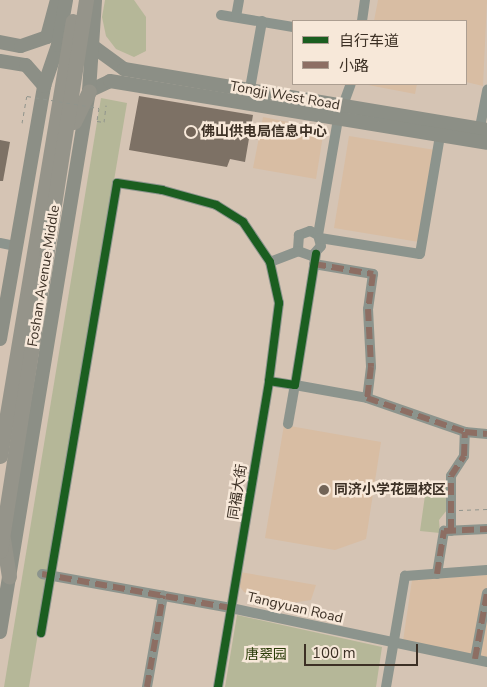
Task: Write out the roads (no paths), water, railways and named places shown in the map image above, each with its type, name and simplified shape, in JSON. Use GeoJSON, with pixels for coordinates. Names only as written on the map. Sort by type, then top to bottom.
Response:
{"type":"FeatureCollection","features":[{"type":"Feature","properties":{"kind":"highway","name":"Foshan Avenue Middle"},"geometry":{"type":"LineString","coordinates":[[0,456],[76,0]]}},
{"type":"Feature","properties":{"kind":"highway","name":"Foshan Avenue Middle"},"geometry":{"type":"LineString","coordinates":[[1,544],[86,0]]}},
{"type":"Feature","properties":{"kind":"highway"},"geometry":{"type":"LineString","coordinates":[[58,45],[62,93]]}},
{"type":"Feature","properties":{"kind":"highway"},"geometry":{"type":"LineString","coordinates":[[66,137],[89,90]]}},
{"type":"Feature","properties":{"kind":"highway"},"geometry":{"type":"LineString","coordinates":[[1,544],[10,577]]}},
{"type":"Feature","properties":{"kind":"main road"},"geometry":{"type":"LineString","coordinates":[[57,0],[62,26]]}},
{"type":"Feature","properties":{"kind":"main road"},"geometry":{"type":"LineString","coordinates":[[0,42],[21,46],[47,37],[57,0]]}},
{"type":"Feature","properties":{"kind":"main road"},"geometry":{"type":"LineString","coordinates":[[0,339],[44,86],[58,45],[66,0]]}},
{"type":"Feature","properties":{"kind":"main road"},"geometry":{"type":"LineString","coordinates":[[0,632],[89,90],[95,0]]}},
{"type":"Feature","properties":{"kind":"main road","name":"Tongji West Road"},"geometry":{"type":"LineString","coordinates":[[91,45],[124,69],[487,143]]}},
{"type":"Feature","properties":{"kind":"main road"},"geometry":{"type":"LineString","coordinates":[[0,61],[26,66],[44,86]]}},
{"type":"Feature","properties":{"kind":"main road"},"geometry":{"type":"LineString","coordinates":[[124,69],[135,63],[251,83],[439,142],[487,150]]}},
{"type":"Feature","properties":{"kind":"main road","name":"Tongji West Road"},"geometry":{"type":"LineString","coordinates":[[89,90],[110,81],[218,103],[485,125]]}},
{"type":"Feature","properties":{"kind":"street"},"geometry":{"type":"LineString","coordinates":[[236,17],[239,0]]}},
{"type":"Feature","properties":{"kind":"street"},"geometry":{"type":"LineString","coordinates":[[362,20],[365,0]]}},
{"type":"Feature","properties":{"kind":"street"},"geometry":{"type":"LineString","coordinates":[[221,15],[292,27]]}},
{"type":"Feature","properties":{"kind":"street"},"geometry":{"type":"LineString","coordinates":[[251,83],[262,21]]}},
{"type":"Feature","properties":{"kind":"street"},"geometry":{"type":"LineString","coordinates":[[288,424],[340,112],[351,85]]}},
{"type":"Feature","properties":{"kind":"street"},"geometry":{"type":"LineString","coordinates":[[485,125],[487,90]]}},
{"type":"Feature","properties":{"kind":"street"},"geometry":{"type":"LineString","coordinates":[[298,251],[299,235],[310,231],[319,237],[420,254],[439,142]]}},
{"type":"Feature","properties":{"kind":"street"},"geometry":{"type":"LineString","coordinates":[[41,633],[47,575],[117,183],[162,190],[216,205],[243,222],[270,262],[298,251]]}},
{"type":"Feature","properties":{"kind":"street"},"geometry":{"type":"LineString","coordinates":[[0,243],[16,246]]}},
{"type":"Feature","properties":{"kind":"street"},"geometry":{"type":"LineString","coordinates":[[298,251],[304,256],[373,274],[368,309],[371,367],[367,398]]}},
{"type":"Feature","properties":{"kind":"street","name":"同福大街"},"geometry":{"type":"LineString","coordinates":[[218,687],[269,381],[279,303],[270,262]]}},
{"type":"Feature","properties":{"kind":"street"},"geometry":{"type":"LineString","coordinates":[[269,381],[367,398],[465,432],[487,434]]}},
{"type":"Feature","properties":{"kind":"street"},"geometry":{"type":"LineString","coordinates":[[437,574],[451,510],[451,476],[464,456],[465,432]]}},
{"type":"Feature","properties":{"kind":"street"},"geometry":{"type":"LineString","coordinates":[[447,531],[487,529]]}},
{"type":"Feature","properties":{"kind":"street"},"geometry":{"type":"LineString","coordinates":[[386,687],[405,576],[487,570]]}},
{"type":"Feature","properties":{"kind":"street","name":"Tangyuan Road"},"geometry":{"type":"LineString","coordinates":[[47,575],[163,594],[393,644],[487,662]]}},
{"type":"Feature","properties":{"kind":"street"},"geometry":{"type":"LineString","coordinates":[[475,659],[487,593]]}},
{"type":"Feature","properties":{"kind":"street"},"geometry":{"type":"LineString","coordinates":[[147,687],[163,594]]}},
{"type":"Feature","properties":{"kind":"place","name":"佛山供电局信息中心"},"geometry":{"type":"Point","coordinates":[191,132]}},
{"type":"Feature","properties":{"kind":"place","name":"同济小学花园校区"},"geometry":{"type":"Point","coordinates":[324,490]}},
{"type":"Feature","properties":{"kind":"park label","name":"唐翠园"},"geometry":{"type":"Point","coordinates":[266,655]}}]}
